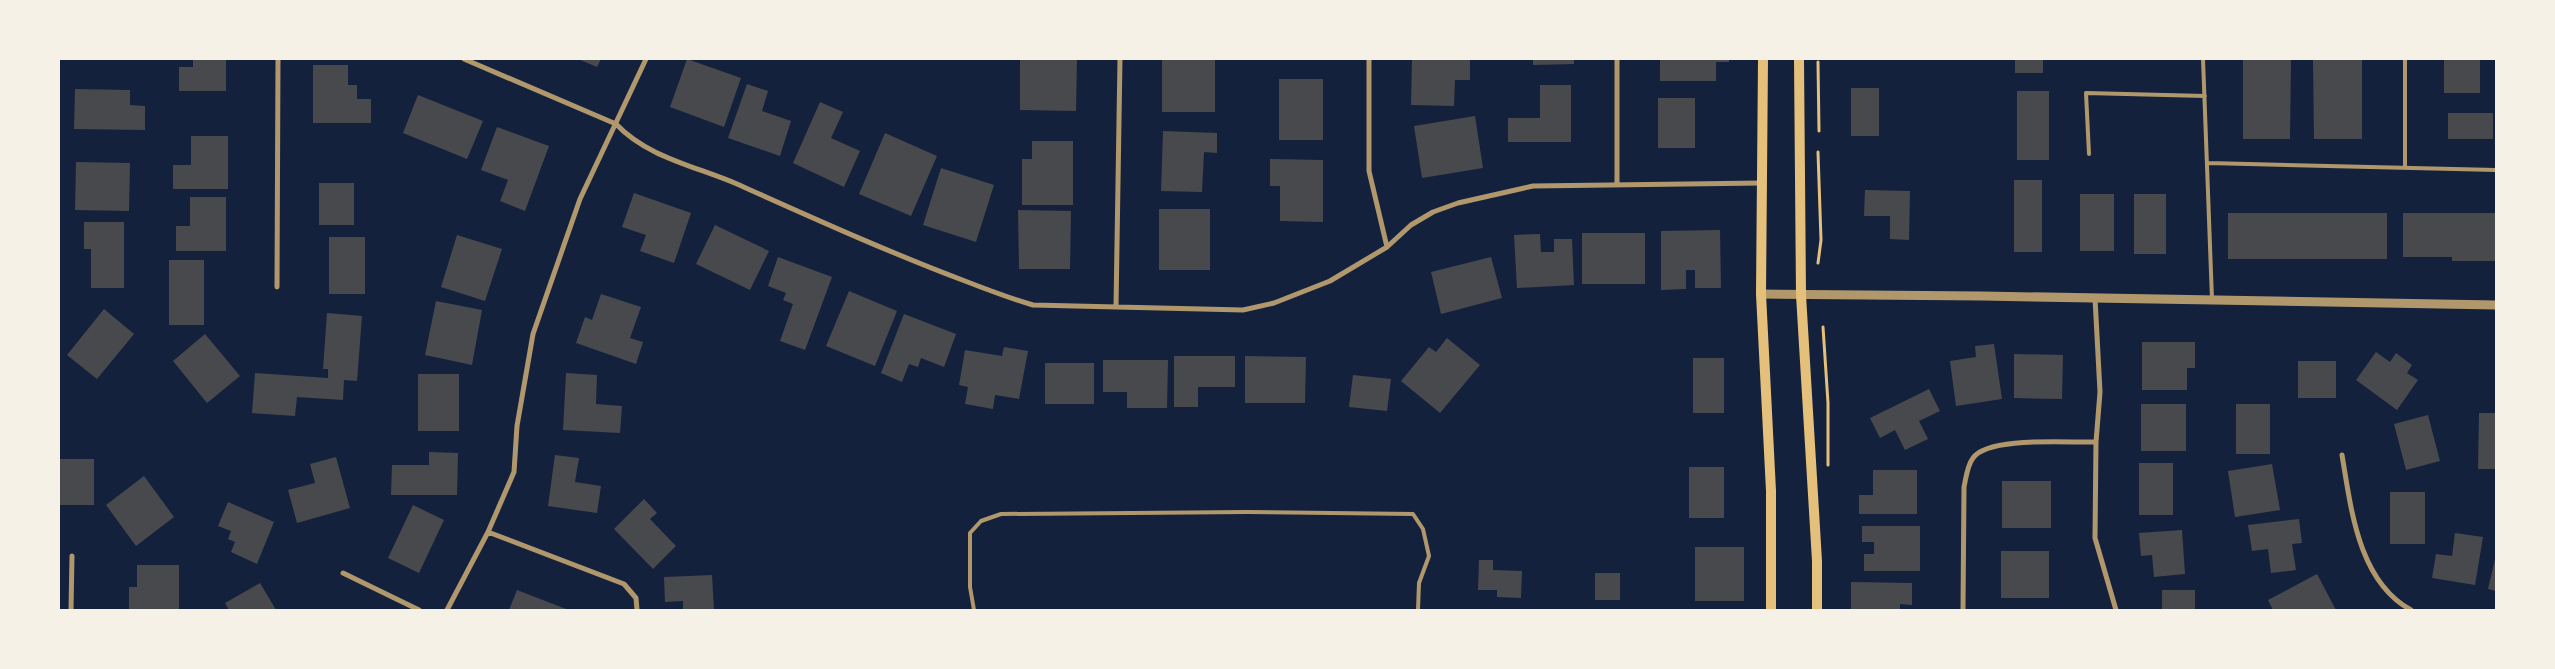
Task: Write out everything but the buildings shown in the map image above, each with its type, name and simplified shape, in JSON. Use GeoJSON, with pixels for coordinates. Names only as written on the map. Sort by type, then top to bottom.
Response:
{"type":"FeatureCollection","features":[{"type":"Feature","properties":{"kind":"main road"},"geometry":{"type":"LineString","coordinates":[[1763,59],[1764,183],[1762,294],[1770,491],[1771,610]]}},
{"type":"Feature","properties":{"kind":"main road"},"geometry":{"type":"LineString","coordinates":[[1799,59],[1801,295],[1817,561],[1817,610]]}},
{"type":"Feature","properties":{"kind":"street"},"geometry":{"type":"LineString","coordinates":[[277,287],[278,59]]}},
{"type":"Feature","properties":{"kind":"street"},"geometry":{"type":"LineString","coordinates":[[464,59],[616,124],[629,138],[659,154],[713,174],[922,265],[1004,297],[1033,305],[1243,310],[1266,305],[1330,281],[1388,247],[1411,225],[1433,212],[1458,203],[1533,186],[1764,183]]}},
{"type":"Feature","properties":{"kind":"street"},"geometry":{"type":"LineString","coordinates":[[447,610],[488,532],[514,472],[517,426],[533,334],[580,199],[646,59]]}},
{"type":"Feature","properties":{"kind":"street"},"geometry":{"type":"LineString","coordinates":[[1116,307],[1120,59]]}},
{"type":"Feature","properties":{"kind":"street"},"geometry":{"type":"LineString","coordinates":[[1369,59],[1369,171],[1388,247]]}},
{"type":"Feature","properties":{"kind":"street"},"geometry":{"type":"LineString","coordinates":[[1617,59],[1617,185]]}},
{"type":"Feature","properties":{"kind":"street"},"geometry":{"type":"LineString","coordinates":[[1762,294],[2496,306]]}},
{"type":"Feature","properties":{"kind":"street"},"geometry":{"type":"LineString","coordinates":[[2095,298],[2100,392],[2096,442],[2095,538],[2116,610]]}},
{"type":"Feature","properties":{"kind":"street"},"geometry":{"type":"LineString","coordinates":[[1964,610],[1964,487],[1972,458],[1981,450],[1999,445],[2096,442]]}},
{"type":"Feature","properties":{"kind":"street"},"geometry":{"type":"LineString","coordinates":[[2342,455],[2355,532],[2367,559],[2382,584],[2411,610]]}},
{"type":"Feature","properties":{"kind":"street"},"geometry":{"type":"LineString","coordinates":[[488,532],[624,584],[636,598],[637,610]]}},
{"type":"Feature","properties":{"kind":"street"},"geometry":{"type":"LineString","coordinates":[[71,610],[72,556]]}},
{"type":"Feature","properties":{"kind":"street"},"geometry":{"type":"LineString","coordinates":[[343,572],[418,610]]}},
{"type":"Feature","properties":{"kind":"lane"},"geometry":{"type":"LineString","coordinates":[[2203,59],[2212,300]]}},
{"type":"Feature","properties":{"kind":"lane"},"geometry":{"type":"LineString","coordinates":[[2405,59],[2405,168]]}},
{"type":"Feature","properties":{"kind":"lane"},"geometry":{"type":"LineString","coordinates":[[2089,154],[2086,93],[2205,96]]}},
{"type":"Feature","properties":{"kind":"lane"},"geometry":{"type":"LineString","coordinates":[[2208,163],[2496,170]]}},
{"type":"Feature","properties":{"kind":"lane"},"geometry":{"type":"LineString","coordinates":[[974,610],[970,587],[970,533],[982,521],[1002,514],[1237,512],[1413,514],[1423,529],[1429,556],[1419,583],[1418,610]]}},
{"type":"Feature","properties":{"kind":"path"},"geometry":{"type":"LineString","coordinates":[[1818,62],[1819,131]]}},
{"type":"Feature","properties":{"kind":"path"},"geometry":{"type":"LineString","coordinates":[[1818,152],[1821,240],[1818,262]]}}]}
